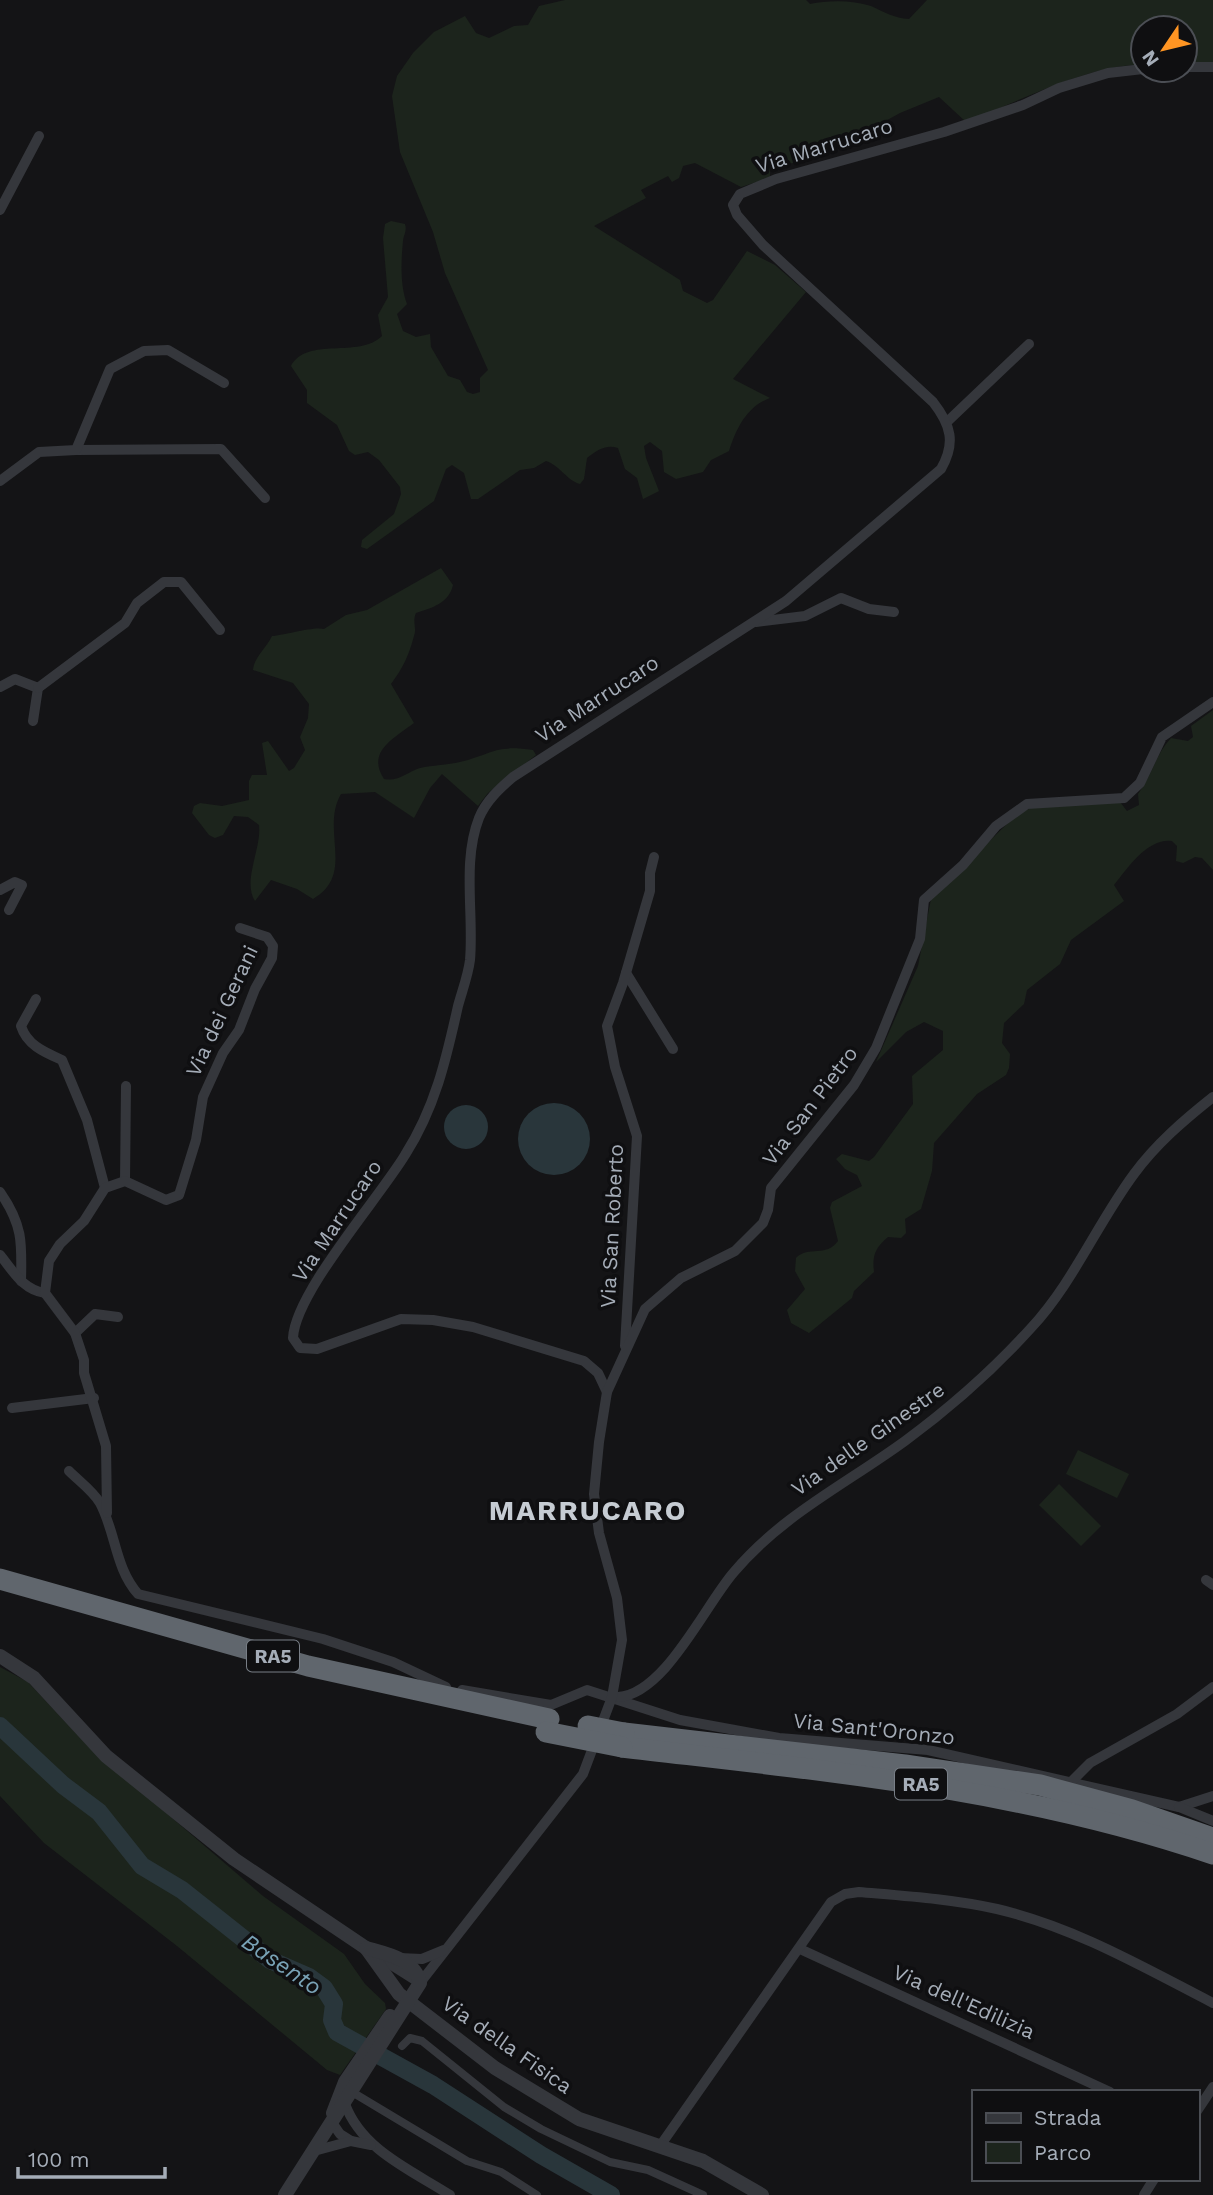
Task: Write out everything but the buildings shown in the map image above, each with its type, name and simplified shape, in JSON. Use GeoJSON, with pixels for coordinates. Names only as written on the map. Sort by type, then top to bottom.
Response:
{"type":"FeatureCollection","features":[{"type":"Feature","properties":{"kind":"highway","name":"RA5"},"geometry":{"type":"LineString","coordinates":[[0,1579],[308,1666],[547,1726]]}},
{"type":"Feature","properties":{"kind":"highway","name":"RA5"},"geometry":{"type":"LineString","coordinates":[[0,1592],[328,1684],[623,1740],[1002,1797],[1134,1828],[1213,1854]]}},
{"type":"Feature","properties":{"kind":"highway","name":"RA5"},"geometry":{"type":"LineString","coordinates":[[623,1740],[905,1765],[1040,1785],[1132,1810],[1213,1838]]}},
{"type":"Feature","properties":{"kind":"street","name":"Via Marrucaro"},"geometry":{"type":"LineString","coordinates":[[607,1392],[598,1373],[584,1360],[473,1327],[433,1320],[401,1319],[317,1349],[300,1348],[293,1338],[294,1322],[330,1261],[405,1156],[430,1111],[443,1076],[468,972],[472,849],[479,818],[486,805],[513,778],[786,601],[862,539],[887,512],[941,469],[949,454],[948,421],[933,401],[763,245],[737,215],[733,205],[746,190],[776,178],[944,132],[1023,105],[1059,88],[1108,73],[1129,71]]}},
{"type":"Feature","properties":{"kind":"street"},"geometry":{"type":"LineString","coordinates":[[0,210],[39,136]]}},
{"type":"Feature","properties":{"kind":"street"},"geometry":{"type":"LineString","coordinates":[[948,421],[1029,344]]}},
{"type":"Feature","properties":{"kind":"street"},"geometry":{"type":"LineString","coordinates":[[76,450],[110,369],[144,351],[168,351],[224,383]]}},
{"type":"Feature","properties":{"kind":"street"},"geometry":{"type":"LineString","coordinates":[[0,481],[39,452],[221,449],[265,498]]}},
{"type":"Feature","properties":{"kind":"street"},"geometry":{"type":"LineString","coordinates":[[33,721],[38,688],[125,623],[137,603],[164,582],[181,582],[220,629]]}},
{"type":"Feature","properties":{"kind":"street","name":"Via Marrucaro"},"geometry":{"type":"LineString","coordinates":[[753,622],[805,616],[841,598],[869,609],[894,612]]}},
{"type":"Feature","properties":{"kind":"street"},"geometry":{"type":"LineString","coordinates":[[0,687],[15,679],[38,688]]}},
{"type":"Feature","properties":{"kind":"street","name":"Via San Pietro"},"geometry":{"type":"LineString","coordinates":[[607,1392],[645,1309],[681,1278],[735,1251],[763,1223],[771,1188],[854,1086],[876,1048],[914,957],[920,939],[924,900],[963,865],[996,826],[1027,804],[1124,798],[1140,783],[1162,737],[1213,702]]}},
{"type":"Feature","properties":{"kind":"street","name":"Via San Roberto"},"geometry":{"type":"LineString","coordinates":[[625,1356],[637,1136],[612,1057],[607,1026],[650,891],[650,873],[654,857]]}},
{"type":"Feature","properties":{"kind":"street"},"geometry":{"type":"LineString","coordinates":[[0,890],[15,882],[22,885],[9,910]]}},
{"type":"Feature","properties":{"kind":"street","name":"Via dei Gerani"},"geometry":{"type":"LineString","coordinates":[[125,1181],[166,1199],[179,1195],[185,1184],[203,1097],[223,1053],[239,1030],[255,989],[272,958],[274,946],[267,937],[240,928]]}},
{"type":"Feature","properties":{"kind":"street"},"geometry":{"type":"LineString","coordinates":[[626,973],[673,1049]]}},
{"type":"Feature","properties":{"kind":"street"},"geometry":{"type":"LineString","coordinates":[[36,999],[21,1026],[24,1036],[33,1046],[62,1060],[87,1120],[105,1188]]}},
{"type":"Feature","properties":{"kind":"street"},"geometry":{"type":"LineString","coordinates":[[107,1519],[106,1446],[94,1398],[75,1333],[45,1293],[49,1261],[84,1221],[105,1188],[125,1181],[126,1086]]}},
{"type":"Feature","properties":{"kind":"street","name":"Via delle Ginestre"},"geometry":{"type":"LineString","coordinates":[[612,1697],[636,1694],[652,1680],[679,1648],[733,1573],[773,1531],[905,1441],[989,1373],[1046,1311],[1135,1173],[1165,1138],[1213,1097]]}},
{"type":"Feature","properties":{"kind":"street"},"geometry":{"type":"LineString","coordinates":[[0,1192],[12,1209],[23,1237],[21,1281]]}},
{"type":"Feature","properties":{"kind":"street"},"geometry":{"type":"LineString","coordinates":[[0,1255],[33,1292],[45,1293]]}},
{"type":"Feature","properties":{"kind":"street"},"geometry":{"type":"LineString","coordinates":[[75,1333],[95,1314],[118,1317]]}},
{"type":"Feature","properties":{"kind":"street"},"geometry":{"type":"LineString","coordinates":[[285,2195],[394,2018],[553,1816],[583,1774],[594,1752],[612,1697],[622,1640],[617,1598],[599,1533],[594,1494],[601,1421],[607,1392]]}},
{"type":"Feature","properties":{"kind":"street"},"geometry":{"type":"LineString","coordinates":[[12,1408],[94,1398]]}},
{"type":"Feature","properties":{"kind":"street"},"geometry":{"type":"LineString","coordinates":[[69,1471],[99,1500],[129,1583],[138,1594],[323,1639],[393,1662],[438,1686],[551,1705],[587,1690],[612,1697]]}},
{"type":"Feature","properties":{"kind":"street","name":"Via della Fisica"},"geometry":{"type":"LineString","coordinates":[[0,1656],[34,1678],[106,1756],[224,1851],[366,1948],[399,1958],[414,1969],[421,1983]]}},
{"type":"Feature","properties":{"kind":"street"},"geometry":{"type":"LineString","coordinates":[[1071,1782],[1090,1763],[1120,1743],[1177,1714],[1213,1687]]}},
{"type":"Feature","properties":{"kind":"street","name":"Via Sant'Oronzo"},"geometry":{"type":"LineString","coordinates":[[612,1697],[703,1725],[779,1738],[928,1751],[1179,1807],[1213,1821]]}},
{"type":"Feature","properties":{"kind":"street"},"geometry":{"type":"LineString","coordinates":[[1179,1807],[1213,1796]]}},
{"type":"Feature","properties":{"kind":"street"},"geometry":{"type":"LineString","coordinates":[[660,2146],[831,1902],[851,1893],[954,1901],[999,1910],[1065,1930],[1111,1950],[1213,2003]]}},
{"type":"Feature","properties":{"kind":"street"},"geometry":{"type":"LineString","coordinates":[[366,1948],[421,1983]]}},
{"type":"Feature","properties":{"kind":"street","name":"Via della Fisica"},"geometry":{"type":"LineString","coordinates":[[366,1948],[399,1994],[495,2068],[561,2108],[599,2127],[717,2167],[762,2195]]}},
{"type":"Feature","properties":{"kind":"street"},"geometry":{"type":"LineString","coordinates":[[399,1958],[422,1959],[447,1949]]}},
{"type":"Feature","properties":{"kind":"street","name":"Via dell'Edilizia"},"geometry":{"type":"LineString","coordinates":[[800,1949],[1106,2090]]}},
{"type":"Feature","properties":{"kind":"street"},"geometry":{"type":"LineString","coordinates":[[402,2046],[403,2041],[410,2038],[422,2041],[504,2107],[541,2129],[610,2162],[648,2170],[703,2195]]}},
{"type":"Feature","properties":{"kind":"street"},"geometry":{"type":"LineString","coordinates":[[352,2087],[339,2096],[331,2121],[335,2130],[351,2141],[371,2146],[450,2195]]}},
{"type":"Feature","properties":{"kind":"street"},"geometry":{"type":"LineString","coordinates":[[352,2087],[356,2128],[371,2146]]}},
{"type":"Feature","properties":{"kind":"street"},"geometry":{"type":"LineString","coordinates":[[352,2087],[467,2161],[501,2172],[537,2195]]}},
{"type":"Feature","properties":{"kind":"street"},"geometry":{"type":"LineString","coordinates":[[1199,2108],[1213,2087]]}},
{"type":"Feature","properties":{"kind":"street"},"geometry":{"type":"LineString","coordinates":[[331,2121],[356,2128]]}},
{"type":"Feature","properties":{"kind":"street"},"geometry":{"type":"LineString","coordinates":[[314,2151],[351,2141]]}},
{"type":"Feature","properties":{"kind":"green space"},"geometry":{"type":"Polygon","coordinates":[[[565,0],[806,0],[810,4],[833,1],[864,4],[909,19],[927,0],[1213,0],[1213,64],[1199,64],[1199,14],[1129,14],[1129,66],[1078,77],[966,122],[939,97],[900,113],[851,140],[820,150],[809,161],[770,166],[770,178],[741,187],[695,163],[683,166],[679,178],[672,182],[668,176],[641,190],[646,198],[594,226],[680,280],[683,291],[707,303],[713,300],[747,251],[775,265],[806,292],[733,379],[770,398],[749,412],[729,451],[711,460],[703,472],[676,479],[664,472],[662,451],[650,442],[644,446],[659,491],[643,499],[637,478],[625,469],[618,448],[614,447],[602,448],[587,458],[584,479],[580,484],[546,461],[534,468],[520,470],[478,499],[471,499],[464,473],[452,465],[446,469],[434,501],[367,549],[361,547],[362,540],[394,514],[401,494],[400,487],[379,460],[368,452],[355,455],[349,451],[337,425],[307,403],[307,390],[291,366],[299,357],[309,352],[360,346],[372,343],[382,336],[378,315],[388,297],[383,238],[385,224],[391,221],[405,224],[406,227],[402,273],[407,304],[397,314],[403,331],[416,337],[430,334],[431,347],[448,376],[460,380],[467,392],[480,392],[480,378],[488,370],[445,273],[433,232],[400,152],[392,96],[397,76],[413,53],[434,32],[465,16],[476,33],[489,38],[514,26],[528,25],[539,6],[565,0]]]}},
{"type":"Feature","properties":{"kind":"green space"},"geometry":{"type":"Polygon","coordinates":[[[441,568],[453,585],[451,591],[439,604],[416,613],[415,633],[410,649],[391,684],[414,723],[391,740],[380,753],[379,769],[384,779],[394,779],[420,768],[459,762],[497,750],[533,750],[536,755],[488,793],[478,806],[442,774],[430,788],[414,818],[375,792],[341,794],[334,822],[333,877],[326,889],[313,899],[297,889],[271,880],[255,901],[251,874],[259,825],[248,817],[234,816],[223,835],[215,838],[209,835],[192,813],[194,806],[200,803],[222,806],[249,800],[249,781],[252,775],[267,775],[262,743],[268,741],[289,771],[294,768],[305,750],[300,737],[308,718],[309,704],[293,683],[253,670],[256,661],[272,636],[324,629],[346,615],[367,610],[441,568]]]}},
{"type":"Feature","properties":{"kind":"green space"},"geometry":{"type":"Polygon","coordinates":[[[1213,710],[1213,870],[1202,858],[1195,857],[1183,863],[1176,861],[1177,846],[1172,841],[1154,844],[1132,863],[1114,885],[1124,901],[1071,940],[1060,964],[1027,990],[1024,1004],[1004,1023],[1002,1043],[1010,1054],[1006,1075],[977,1094],[934,1143],[932,1171],[921,1209],[905,1219],[906,1233],[901,1238],[888,1237],[884,1241],[875,1253],[874,1272],[854,1291],[852,1298],[809,1333],[791,1323],[787,1310],[805,1289],[795,1271],[796,1258],[806,1252],[828,1249],[838,1241],[830,1208],[832,1202],[862,1186],[857,1175],[845,1169],[836,1159],[842,1154],[869,1161],[874,1157],[913,1104],[912,1076],[943,1050],[943,1031],[924,1022],[906,1032],[876,1062],[918,966],[931,899],[1016,815],[1031,808],[1120,802],[1127,811],[1139,805],[1138,794],[1166,744],[1171,738],[1188,741],[1193,737],[1191,726],[1213,710]]]}},
{"type":"Feature","properties":{"kind":"green space"},"geometry":{"type":"Polygon","coordinates":[[[1078,1450],[1129,1474],[1117,1498],[1066,1474],[1078,1450]]]}},
{"type":"Feature","properties":{"kind":"green space"},"geometry":{"type":"Polygon","coordinates":[[[1059,1484],[1101,1526],[1081,1546],[1039,1505],[1059,1484]]]}},
{"type":"Feature","properties":{"kind":"green space"},"geometry":{"type":"Polygon","coordinates":[[[0,1667],[28,1682],[87,1745],[263,1896],[344,1954],[365,1984],[385,2003],[386,2009],[340,2075],[327,2070],[177,1946],[44,1843],[0,1796],[0,1667]]]}},
{"type":"Feature","properties":{"kind":"shaded area"},"geometry":{"type":"Polygon","coordinates":[[[547,1103],[561,1103],[580,1113],[590,1132],[590,1146],[580,1165],[561,1175],[547,1175],[528,1165],[518,1146],[518,1132],[528,1113],[547,1103]]]}},
{"type":"Feature","properties":{"kind":"shaded area"},"geometry":{"type":"Polygon","coordinates":[[[466,1105],[481,1112],[488,1127],[481,1142],[466,1149],[451,1142],[444,1127],[451,1112],[466,1105]]]}},
{"type":"Feature","properties":{"kind":"waterway","name":"Basento"},"geometry":{"type":"LineString","coordinates":[[0,1726],[63,1785],[99,1812],[142,1866],[182,1890],[270,1960],[309,1977],[324,1988],[334,2004],[332,2020],[337,2032],[433,2085],[541,2155],[611,2195]]}},
{"type":"Feature","properties":{"kind":"district","name":"MARRUCARO"},"geometry":{"type":"Point","coordinates":[588,1510]}}]}
